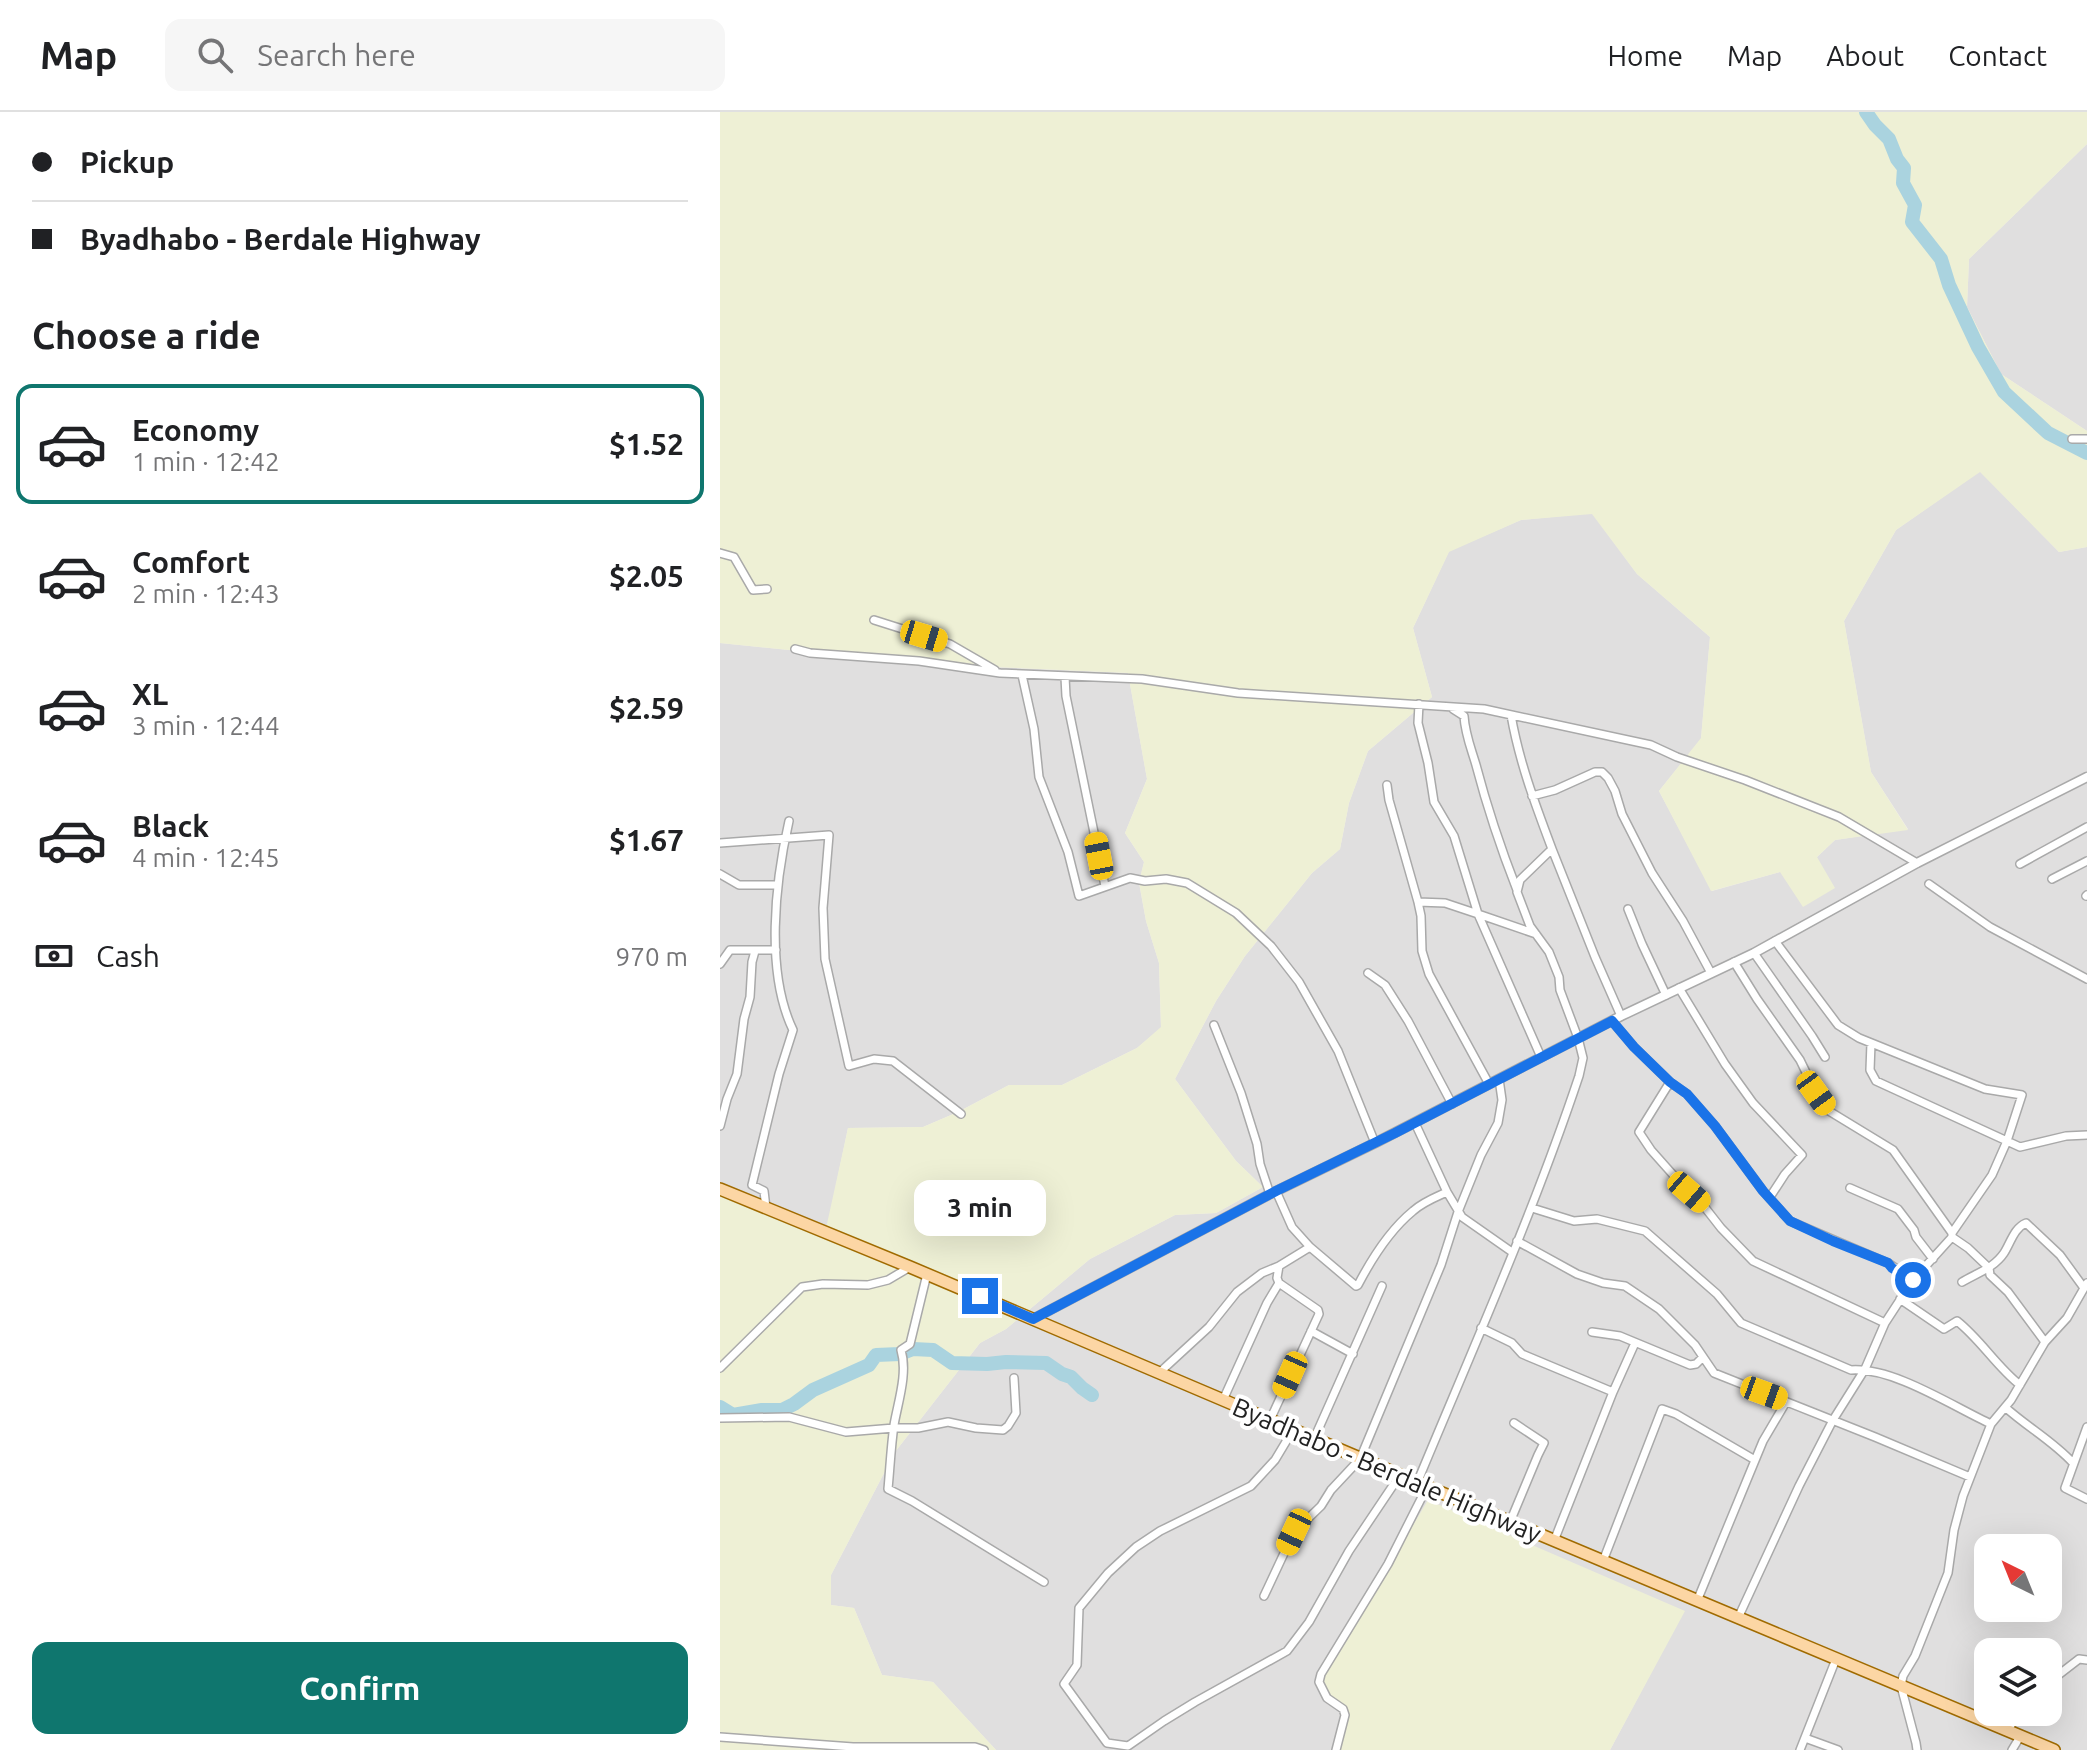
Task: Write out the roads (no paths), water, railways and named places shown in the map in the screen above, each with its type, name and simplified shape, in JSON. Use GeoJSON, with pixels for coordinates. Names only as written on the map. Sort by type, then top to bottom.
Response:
{"type":"FeatureCollection","features":[{"type":"Feature","properties":{"kind":"main road","name":"Byadhabo - Berdale Highway"},"geometry":{"type":"LineString","coordinates":[[720,1189],[2054,1750]]}},
{"type":"Feature","properties":{"kind":"street"},"geometry":{"type":"LineString","coordinates":[[2072,439],[2087,439]]}},
{"type":"Feature","properties":{"kind":"street"},"geometry":{"type":"LineString","coordinates":[[720,553],[734,557],[753,590],[767,589]]}},
{"type":"Feature","properties":{"kind":"street"},"geometry":{"type":"LineString","coordinates":[[874,620],[950,644],[1000,673]]}},
{"type":"Feature","properties":{"kind":"street"},"geometry":{"type":"LineString","coordinates":[[795,649],[1022,675],[1142,679],[1238,693],[1484,709],[1651,745],[1839,817],[1917,863]]}},
{"type":"Feature","properties":{"kind":"street"},"geometry":{"type":"LineString","coordinates":[[1022,675],[1034,729],[1039,777],[1068,852],[1079,896],[1130,878],[1145,881],[1166,879],[1187,883],[1236,913],[1271,946],[1317,1011],[1338,1051],[1375,1143]]}},
{"type":"Feature","properties":{"kind":"street"},"geometry":{"type":"LineString","coordinates":[[1065,677],[1066,696],[1105,886]]}},
{"type":"Feature","properties":{"kind":"street"},"geometry":{"type":"LineString","coordinates":[[1419,704],[1418,723],[1434,802],[1454,836],[1478,914],[1541,1057]]}},
{"type":"Feature","properties":{"kind":"street"},"geometry":{"type":"LineString","coordinates":[[1336,1750],[1345,1715],[1343,1709],[1327,1698],[1319,1682],[1321,1674],[1388,1564],[1422,1485],[1481,1328],[1532,1208],[1583,1058],[1560,990],[1559,977],[1549,952],[1530,926],[1503,856],[1465,732],[1464,716],[1450,707]]}},
{"type":"Feature","properties":{"kind":"street"},"geometry":{"type":"LineString","coordinates":[[1511,715],[1516,744],[1532,796],[1617,1018],[1634,1047],[1706,1115],[1763,1191],[1790,1221],[1888,1263],[1913,1280]]}},
{"type":"Feature","properties":{"kind":"street"},"geometry":{"type":"LineString","coordinates":[[1532,796],[1602,772],[1615,791],[1622,814],[1652,873],[1711,973]]}},
{"type":"Feature","properties":{"kind":"street"},"geometry":{"type":"LineString","coordinates":[[1033,1319],[1273,1192],[1415,1123],[1617,1018],[1754,953],[1917,863],[2087,777]]}},
{"type":"Feature","properties":{"kind":"street"},"geometry":{"type":"LineString","coordinates":[[1387,785],[1418,902],[1422,951],[1429,974],[1489,1084]]}},
{"type":"Feature","properties":{"kind":"street"},"geometry":{"type":"LineString","coordinates":[[766,1208],[764,1191],[752,1185],[793,1030],[787,1017],[775,924],[789,821]]}},
{"type":"Feature","properties":{"kind":"street"},"geometry":{"type":"LineString","coordinates":[[2020,864],[2087,827]]}},
{"type":"Feature","properties":{"kind":"street"},"geometry":{"type":"LineString","coordinates":[[720,843],[829,835],[823,908],[825,959],[849,1066],[874,1059],[893,1061],[961,1114]]}},
{"type":"Feature","properties":{"kind":"street"},"geometry":{"type":"LineString","coordinates":[[1517,892],[1520,880],[1552,849]]}},
{"type":"Feature","properties":{"kind":"street"},"geometry":{"type":"LineString","coordinates":[[2052,879],[2087,861]]}},
{"type":"Feature","properties":{"kind":"street"},"geometry":{"type":"LineString","coordinates":[[720,874],[739,885],[778,885]]}},
{"type":"Feature","properties":{"kind":"street"},"geometry":{"type":"LineString","coordinates":[[1929,884],[1990,927],[2087,979]]}},
{"type":"Feature","properties":{"kind":"street"},"geometry":{"type":"LineString","coordinates":[[1418,902],[1445,903],[1536,934]]}},
{"type":"Feature","properties":{"kind":"street"},"geometry":{"type":"LineString","coordinates":[[1628,909],[1666,995]]}},
{"type":"Feature","properties":{"kind":"street"},"geometry":{"type":"LineString","coordinates":[[1738,1618],[1780,1526],[1833,1420],[1865,1369],[1885,1323],[1913,1280],[1952,1235],[1992,1175],[2022,1095],[1985,1089],[1859,1038],[1838,1025],[1775,941]]}},
{"type":"Feature","properties":{"kind":"street"},"geometry":{"type":"LineString","coordinates":[[720,964],[730,950],[776,950]]}},
{"type":"Feature","properties":{"kind":"street"},"geometry":{"type":"LineString","coordinates":[[720,1126],[737,1074],[755,951]]}},
{"type":"Feature","properties":{"kind":"street"},"geometry":{"type":"LineString","coordinates":[[1754,953],[1825,1057]]}},
{"type":"Feature","properties":{"kind":"street"},"geometry":{"type":"LineString","coordinates":[[1734,962],[1800,1060],[1816,1093],[1829,1111],[1893,1150],[1952,1235],[1989,1268],[1990,1275],[2008,1292],[2045,1342]]}},
{"type":"Feature","properties":{"kind":"street"},"geometry":{"type":"LineString","coordinates":[[1368,973],[1385,985],[1452,1104]]}},
{"type":"Feature","properties":{"kind":"street"},"geometry":{"type":"LineString","coordinates":[[1679,988],[1725,1064],[1753,1103],[1802,1155],[1770,1197]]}},
{"type":"Feature","properties":{"kind":"street"},"geometry":{"type":"LineString","coordinates":[[1214,1025],[1241,1093],[1260,1164],[1292,1227],[1310,1247],[1356,1286],[1370,1263],[1413,1210],[1447,1192]]}},
{"type":"Feature","properties":{"kind":"street"},"geometry":{"type":"LineString","coordinates":[[1871,1043],[1870,1070],[1876,1081],[2020,1147],[2066,1136],[2087,1135]]}},
{"type":"Feature","properties":{"kind":"street"},"geometry":{"type":"LineString","coordinates":[[1264,1596],[1294,1532],[1321,1506],[1331,1490],[1360,1459],[1441,1265],[1481,1155],[1498,1123],[1502,1100],[1499,1079]]}},
{"type":"Feature","properties":{"kind":"street"},"geometry":{"type":"LineString","coordinates":[[1670,1082],[1639,1132],[1675,1177],[1753,1261],[1885,1323]]}},
{"type":"Feature","properties":{"kind":"street"},"geometry":{"type":"LineString","coordinates":[[1415,1123],[1458,1212],[1512,1252]]}},
{"type":"Feature","properties":{"kind":"street"},"geometry":{"type":"LineString","coordinates":[[1850,1188],[1898,1209],[1933,1259]]}},
{"type":"Feature","properties":{"kind":"street"},"geometry":{"type":"LineString","coordinates":[[1532,1208],[1574,1221],[1597,1219],[1645,1231],[1717,1294],[1741,1323],[1851,1370],[1865,1369],[1887,1376],[1991,1424]]}},
{"type":"Feature","properties":{"kind":"street"},"geometry":{"type":"LineString","coordinates":[[1917,1750],[1901,1686],[1948,1573],[1954,1530],[1970,1477],[1991,1424],[2020,1385],[2045,1342],[2067,1318],[2086,1286],[2049,1242],[2044,1241],[2026,1223],[2018,1228],[2004,1253],[1989,1268],[1962,1282]]}},
{"type":"Feature","properties":{"kind":"street"},"geometry":{"type":"LineString","coordinates":[[1517,1241],[1577,1274],[1603,1283],[1625,1286],[1659,1309],[1695,1345],[1714,1373],[1970,1477]]}},
{"type":"Feature","properties":{"kind":"street"},"geometry":{"type":"LineString","coordinates":[[1159,1373],[1209,1327],[1237,1292],[1262,1273],[1310,1247]]}},
{"type":"Feature","properties":{"kind":"street"},"geometry":{"type":"LineString","coordinates":[[1270,1420],[1319,1314],[1318,1310],[1279,1283],[1279,1266]]}},
{"type":"Feature","properties":{"kind":"street"},"geometry":{"type":"LineString","coordinates":[[720,1368],[802,1287],[868,1285],[888,1280],[910,1267]]}},
{"type":"Feature","properties":{"kind":"street"},"geometry":{"type":"LineString","coordinates":[[927,1274],[910,1344],[902,1353],[902,1384],[888,1489],[1044,1582]]}},
{"type":"Feature","properties":{"kind":"street"},"geometry":{"type":"LineString","coordinates":[[1223,1400],[1279,1283]]}},
{"type":"Feature","properties":{"kind":"street"},"geometry":{"type":"LineString","coordinates":[[1314,1439],[1382,1286]]}},
{"type":"Feature","properties":{"kind":"street"},"geometry":{"type":"LineString","coordinates":[[1900,1299],[1944,1329],[1957,1321],[2020,1385]]}},
{"type":"Feature","properties":{"kind":"street"},"geometry":{"type":"LineString","coordinates":[[1481,1328],[1512,1343],[1522,1354],[1613,1392]]}},
{"type":"Feature","properties":{"kind":"street"},"geometry":{"type":"LineString","coordinates":[[1311,1331],[1353,1354]]}},
{"type":"Feature","properties":{"kind":"street"},"geometry":{"type":"LineString","coordinates":[[1592,1332],[1620,1336],[1690,1365],[1703,1357]]}},
{"type":"Feature","properties":{"kind":"street"},"geometry":{"type":"LineString","coordinates":[[1554,1541],[1635,1343]]}},
{"type":"Feature","properties":{"kind":"street"},"geometry":{"type":"LineString","coordinates":[[720,1418],[789,1417],[846,1432],[930,1427],[948,1422],[1003,1430],[1016,1413],[1014,1378]]}},
{"type":"Feature","properties":{"kind":"street"},"geometry":{"type":"LineString","coordinates":[[1697,1601],[1763,1441],[1786,1402]]}},
{"type":"Feature","properties":{"kind":"street"},"geometry":{"type":"LineString","coordinates":[[2005,1407],[2060,1449],[2073,1463]]}},
{"type":"Feature","properties":{"kind":"street"},"geometry":{"type":"LineString","coordinates":[[1603,1561],[1662,1409],[1755,1460]]}},
{"type":"Feature","properties":{"kind":"street"},"geometry":{"type":"LineString","coordinates":[[1510,1522],[1544,1443],[1514,1423]]}},
{"type":"Feature","properties":{"kind":"street"},"geometry":{"type":"LineString","coordinates":[[2087,1427],[2065,1488],[2087,1499]]}},
{"type":"Feature","properties":{"kind":"street"},"geometry":{"type":"LineString","coordinates":[[1293,1430],[1275,1460],[1251,1486],[1148,1539],[1108,1573],[1079,1608],[1077,1665],[1064,1684],[1107,1743],[1128,1746],[1195,1702],[1287,1651],[1309,1622],[1349,1551],[1400,1475]]}},
{"type":"Feature","properties":{"kind":"street"},"geometry":{"type":"LineString","coordinates":[[1800,1750],[1836,1659]]}},
{"type":"Feature","properties":{"kind":"street"},"geometry":{"type":"LineString","coordinates":[[2062,1672],[2079,1659],[2087,1660]]}},
{"type":"Feature","properties":{"kind":"street"},"geometry":{"type":"LineString","coordinates":[[2007,1731],[2010,1726]]}},
{"type":"Feature","properties":{"kind":"street"},"geometry":{"type":"LineString","coordinates":[[2012,1750],[2021,1735]]}},
{"type":"Feature","properties":{"kind":"street"},"geometry":{"type":"LineString","coordinates":[[720,1737],[853,1747],[975,1747],[984,1750]]}},
{"type":"Feature","properties":{"kind":"street"},"geometry":{"type":"LineString","coordinates":[[1805,1738],[1838,1750]]}},
{"type":"Feature","properties":{"kind":"waterway"},"geometry":{"type":"LineString","coordinates":[[1866,112],[1889,139],[1904,168],[1903,183],[1915,205],[1912,222],[1941,259],[1949,285],[1978,347],[2004,392],[2048,433],[2087,453]]}},
{"type":"Feature","properties":{"kind":"waterway"},"geometry":{"type":"LineString","coordinates":[[720,1407],[733,1415],[782,1410],[813,1390],[869,1365],[876,1355],[900,1354],[913,1349],[933,1350],[952,1363],[1046,1363],[1071,1377],[1092,1395]]}}]}
